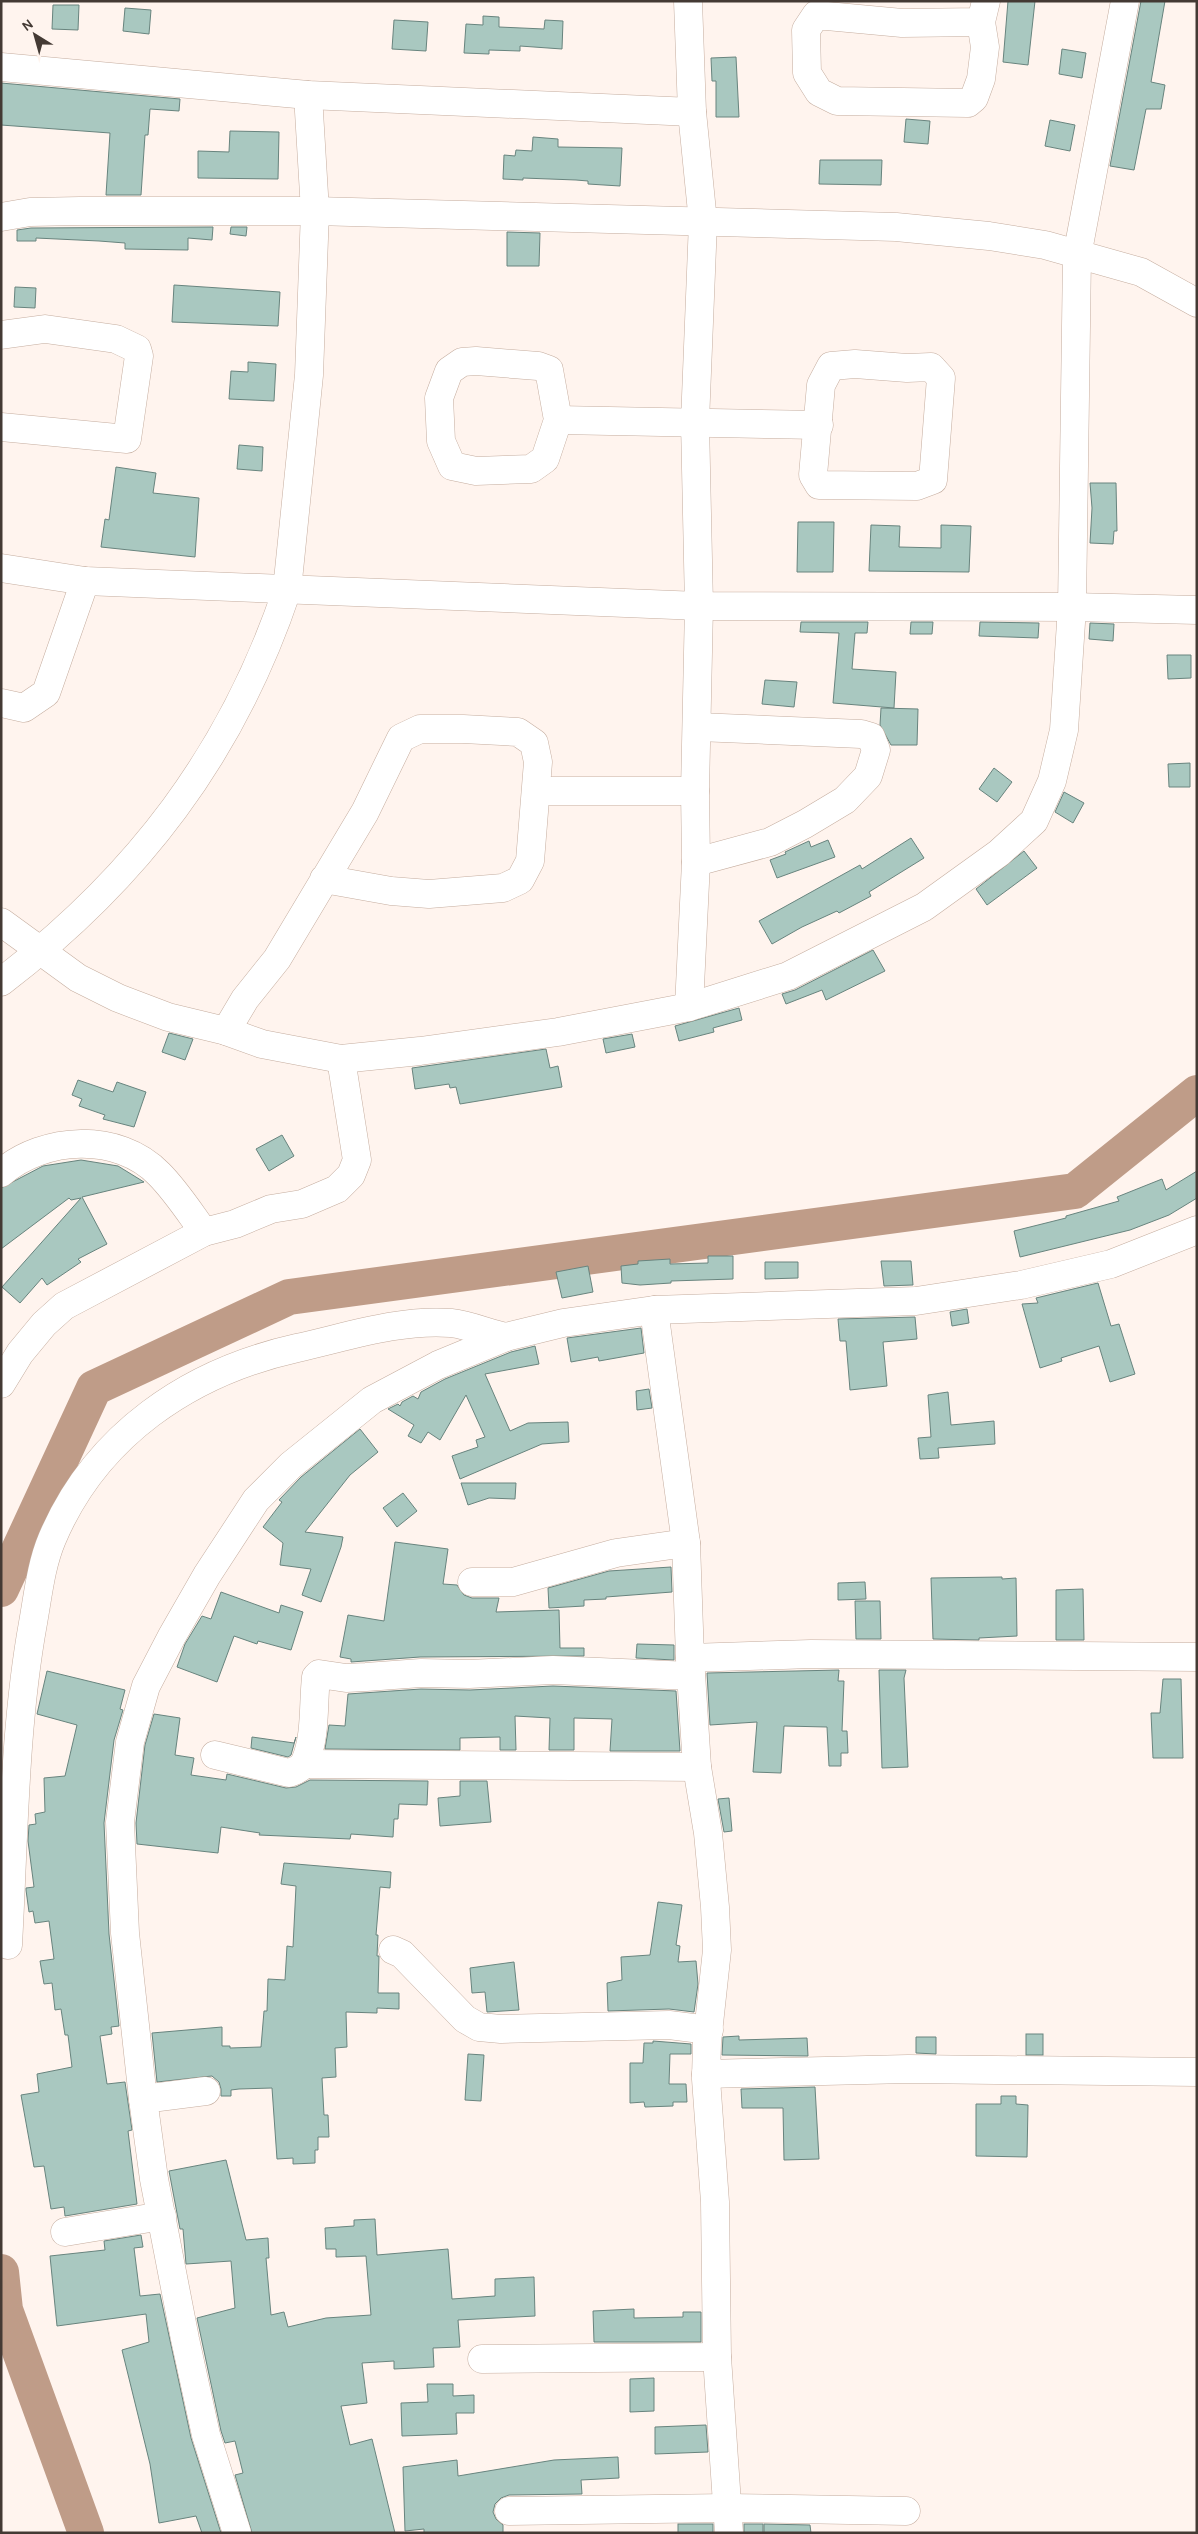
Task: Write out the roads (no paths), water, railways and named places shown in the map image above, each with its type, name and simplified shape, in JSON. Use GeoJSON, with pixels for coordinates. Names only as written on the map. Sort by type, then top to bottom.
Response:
{"type":"FeatureCollection","features":[{"type":"Feature","properties":{"kind":"street"},"geometry":{"type":"LineString","coordinates":[[688,1],[692,112],[703,222],[695,422],[699,606],[698,727],[695,791],[696,862],[689,1007]]}},
{"type":"Feature","properties":{"kind":"street"},"geometry":{"type":"LineString","coordinates":[[1,922],[78,978],[118,998],[168,1017],[226,1031],[262,1044],[341,1059],[420,1051],[549,1033],[689,1007],[788,976],[924,907],[999,853],[1034,821],[1052,781],[1064,730],[1072,607],[1077,256],[1125,1]]}},
{"type":"Feature","properties":{"kind":"street"},"geometry":{"type":"LineString","coordinates":[[983,12],[985,47],[981,79],[974,98],[968,103],[837,101],[819,92],[807,73],[806,30],[816,14],[902,22],[983,12]]}},
{"type":"Feature","properties":{"kind":"street"},"geometry":{"type":"LineString","coordinates":[[1,68],[308,95],[692,112]]}},
{"type":"Feature","properties":{"kind":"street"},"geometry":{"type":"LineString","coordinates":[[1,982],[41,952],[98,898],[136,857],[191,789],[242,702],[262,658],[287,590],[309,375],[315,211],[308,95]]}},
{"type":"Feature","properties":{"kind":"street"},"geometry":{"type":"LineString","coordinates":[[1,217],[30,212],[70,211],[315,211],[896,228],[989,236],[1045,245],[1077,256],[1141,272],[1197,303]]}},
{"type":"Feature","properties":{"kind":"street"},"geometry":{"type":"LineString","coordinates":[[1,335],[45,329],[116,339],[136,348],[139,356],[126,439],[1,427]]}},
{"type":"Feature","properties":{"kind":"street"},"geometry":{"type":"LineString","coordinates":[[462,362],[538,366],[549,370],[558,420],[545,459],[531,468],[476,471],[452,466],[440,441],[439,398],[449,371],[462,362]]}},
{"type":"Feature","properties":{"kind":"street"},"geometry":{"type":"LineString","coordinates":[[855,364],[907,368],[931,367],[941,378],[932,480],[917,486],[819,485],[813,475],[819,425],[822,385],[831,366],[855,364]]}},
{"type":"Feature","properties":{"kind":"street"},"geometry":{"type":"LineString","coordinates":[[558,420],[819,425]]}},
{"type":"Feature","properties":{"kind":"street"},"geometry":{"type":"LineString","coordinates":[[1,568],[85,581],[699,606],[1072,607],[1197,610]]}},
{"type":"Feature","properties":{"kind":"street"},"geometry":{"type":"LineString","coordinates":[[1,703],[24,708],[46,693],[85,581]]}},
{"type":"Feature","properties":{"kind":"street"},"geometry":{"type":"LineString","coordinates":[[696,862],[770,842],[845,800],[868,776],[876,750],[871,737],[861,734],[698,727]]}},
{"type":"Feature","properties":{"kind":"street"},"geometry":{"type":"LineString","coordinates":[[226,1031],[245,999],[277,959],[324,879],[365,812],[401,738],[420,729],[518,732],[534,743],[538,762],[530,861],[520,880],[503,888],[430,894],[391,891],[324,879]]}},
{"type":"Feature","properties":{"kind":"street"},"geometry":{"type":"LineString","coordinates":[[537,791],[695,791]]}},
{"type":"Feature","properties":{"kind":"street"},"geometry":{"type":"LineString","coordinates":[[1,1384],[32,1339],[64,1306],[204,1232],[235,1224],[271,1209],[302,1204],[337,1189],[351,1175],[357,1160],[341,1059]]}},
{"type":"Feature","properties":{"kind":"street"},"geometry":{"type":"LineString","coordinates":[[1,1173],[15,1161],[43,1148],[64,1144],[90,1145],[128,1151],[159,1173],[204,1232]]}},
{"type":"Feature","properties":{"kind":"street"},"geometry":{"type":"LineString","coordinates":[[236,2533],[206,2435],[184,2338],[142,2098],[125,1933],[120,1822],[129,1749],[146,1686],[207,1575],[256,1500],[291,1465],[372,1400],[438,1365],[506,1337],[563,1322],[654,1310],[916,1301],[1021,1285],[1112,1264],[1197,1230]]}},
{"type":"Feature","properties":{"kind":"street"},"geometry":{"type":"LineString","coordinates":[[654,1310],[686,1543],[690,1667],[697,1766],[708,1834],[715,1907],[716,1950],[706,2074],[715,2202],[717,2357],[728,2521]]}},
{"type":"Feature","properties":{"kind":"street"},"geometry":{"type":"LineString","coordinates":[[8,1945],[23,1679],[39,1588],[52,1541],[80,1485],[107,1452],[146,1415],[213,1376],[266,1355],[398,1325],[426,1322],[454,1324],[506,1337]]}},
{"type":"Feature","properties":{"kind":"street"},"geometry":{"type":"LineString","coordinates":[[472,1582],[513,1582],[616,1553],[686,1543]]}},
{"type":"Feature","properties":{"kind":"street"},"geometry":{"type":"LineString","coordinates":[[304,1764],[310,1738],[316,1677],[319,1674],[346,1678],[421,1673],[469,1674],[690,1667],[811,1654],[1197,1657]]}},
{"type":"Feature","properties":{"kind":"street"},"geometry":{"type":"LineString","coordinates":[[215,1755],[289,1773],[304,1764],[697,1766]]}},
{"type":"Feature","properties":{"kind":"street"},"geometry":{"type":"LineString","coordinates":[[393,1950],[402,1954],[464,2019],[479,2026],[500,2029],[669,2025],[709,2030]]}},
{"type":"Feature","properties":{"kind":"street"},"geometry":{"type":"LineString","coordinates":[[706,2074],[908,2069],[1197,2072]]}},
{"type":"Feature","properties":{"kind":"street"},"geometry":{"type":"LineString","coordinates":[[142,2098],[206,2091]]}},
{"type":"Feature","properties":{"kind":"street"},"geometry":{"type":"LineString","coordinates":[[65,2232],[162,2216]]}},
{"type":"Feature","properties":{"kind":"street"},"geometry":{"type":"LineString","coordinates":[[482,2359],[717,2357]]}},
{"type":"Feature","properties":{"kind":"street"},"geometry":{"type":"LineString","coordinates":[[508,2511],[728,2521],[906,2511]]}},
{"type":"Feature","properties":{"kind":"waterway"},"geometry":{"type":"LineString","coordinates":[[1,1589],[94,1388],[289,1297],[1075,1191],[1197,1093]]}},
{"type":"Feature","properties":{"kind":"waterway"},"geometry":{"type":"LineString","coordinates":[[1,2272],[5,2310],[86,2533]]}}]}
